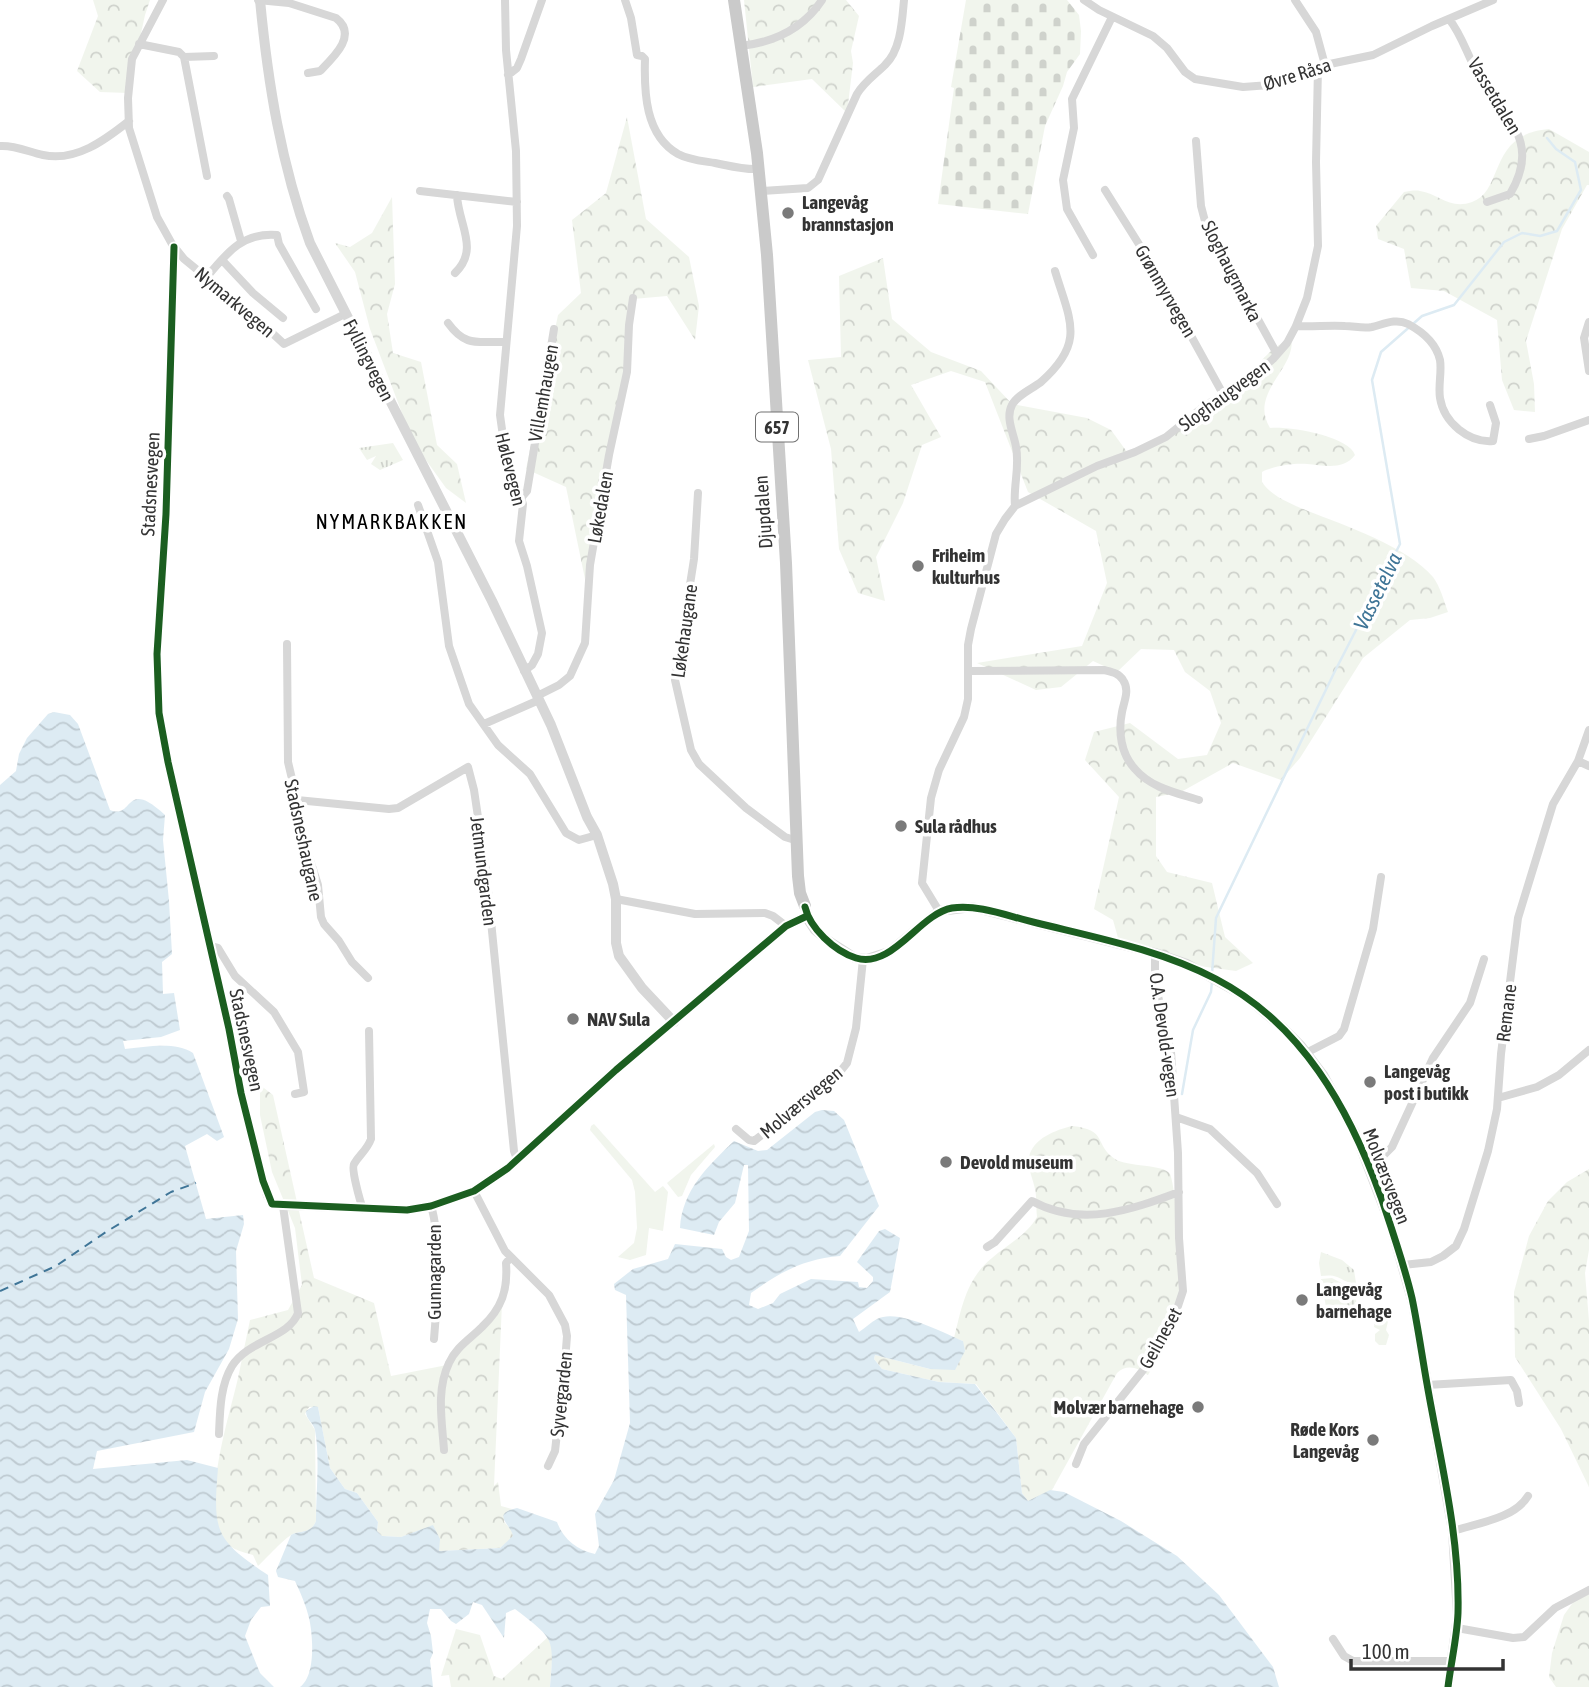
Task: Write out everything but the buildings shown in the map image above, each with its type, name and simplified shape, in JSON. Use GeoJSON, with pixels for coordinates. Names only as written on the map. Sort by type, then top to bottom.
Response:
{"type":"FeatureCollection","features":[{"type":"Feature","properties":{"kind":"main road","name":"Djupdalen"},"geometry":{"type":"LineString","coordinates":[[734,0],[762,191],[786,563],[798,841],[807,892],[806,911]]}},
{"type":"Feature","properties":{"kind":"street","name":"Nymarkvegen"},"geometry":{"type":"LineString","coordinates":[[163,0],[139,44],[130,71],[129,121],[158,217],[174,247],[184,259],[284,344],[345,314]]}},
{"type":"Feature","properties":{"kind":"street","name":"Fyllingvegen"},"geometry":{"type":"LineString","coordinates":[[308,72],[320,71],[341,47],[346,34],[342,23],[336,18],[289,3],[259,0],[270,89],[289,179],[310,243],[492,601],[538,698],[597,835],[616,900],[616,943],[619,956],[642,988],[674,1022]]}},
{"type":"Feature","properties":{"kind":"street","name":"Hølevegen"},"geometry":{"type":"LineString","coordinates":[[505,0],[517,202],[515,261],[500,403],[501,429],[505,451],[522,497],[519,541],[542,633],[538,654],[532,665],[524,670]]}},
{"type":"Feature","properties":{"kind":"street"},"geometry":{"type":"LineString","coordinates":[[508,75],[517,68],[542,0]]}},
{"type":"Feature","properties":{"kind":"street"},"geometry":{"type":"LineString","coordinates":[[625,0],[637,55],[645,59],[644,89],[649,111],[662,139],[680,155],[691,159],[759,169]]}},
{"type":"Feature","properties":{"kind":"street"},"geometry":{"type":"LineString","coordinates":[[741,46],[766,42],[790,32],[810,16],[822,0]]}},
{"type":"Feature","properties":{"kind":"street"},"geometry":{"type":"LineString","coordinates":[[762,191],[808,188],[818,180],[857,93],[891,57],[901,32],[904,0]]}},
{"type":"Feature","properties":{"kind":"street","name":"Øvre Råsa"},"geometry":{"type":"LineString","coordinates":[[1084,0],[1112,17],[1153,36],[1167,48],[1185,72],[1199,80],[1258,87],[1321,66],[1373,55],[1449,19],[1471,4],[1493,0]]}},
{"type":"Feature","properties":{"kind":"street","name":"Sloghaugvegen"},"geometry":{"type":"LineString","coordinates":[[939,911],[922,883],[924,850],[935,780],[964,717],[968,699],[968,645],[971,629],[991,550],[1004,519],[1016,506],[1054,486],[1166,437],[1223,394],[1258,372],[1278,354],[1296,326],[1310,286],[1318,246],[1316,174],[1321,66],[1316,32],[1295,0]]}},
{"type":"Feature","properties":{"kind":"street"},"geometry":{"type":"LineString","coordinates":[[1093,255],[1067,209],[1063,180],[1073,128],[1072,99],[1112,17]]}},
{"type":"Feature","properties":{"kind":"street","name":"Vassetdalen"},"geometry":{"type":"LineString","coordinates":[[1449,19],[1482,80],[1516,128],[1523,149],[1515,186],[1510,194],[1488,202]]}},
{"type":"Feature","properties":{"kind":"street"},"geometry":{"type":"LineString","coordinates":[[139,44],[178,52],[184,57],[207,176]]}},
{"type":"Feature","properties":{"kind":"street"},"geometry":{"type":"LineString","coordinates":[[184,57],[215,56]]}},
{"type":"Feature","properties":{"kind":"street"},"geometry":{"type":"LineString","coordinates":[[0,146],[16,147],[46,156],[63,156],[90,148],[129,121]]}},
{"type":"Feature","properties":{"kind":"street","name":"Sloghaugmarka"},"geometry":{"type":"LineString","coordinates":[[1196,141],[1201,206],[1206,225],[1278,354]]}},
{"type":"Feature","properties":{"kind":"street","name":"Grønmyrvegen"},"geometry":{"type":"LineString","coordinates":[[1105,190],[1152,265],[1223,394]]}},
{"type":"Feature","properties":{"kind":"street"},"geometry":{"type":"LineString","coordinates":[[420,191],[517,202]]}},
{"type":"Feature","properties":{"kind":"street"},"geometry":{"type":"LineString","coordinates":[[456,274],[467,256],[468,247],[457,195]]}},
{"type":"Feature","properties":{"kind":"street"},"geometry":{"type":"LineString","coordinates":[[227,196],[241,241]]}},
{"type":"Feature","properties":{"kind":"street"},"geometry":{"type":"LineString","coordinates":[[206,278],[241,241],[255,236],[276,236],[316,309]]}},
{"type":"Feature","properties":{"kind":"street","name":"Stadsnesvegen"},"geometry":{"type":"LineString","coordinates":[[174,247],[157,688],[162,736],[263,1181],[272,1204],[283,1206]]}},
{"type":"Feature","properties":{"kind":"street"},"geometry":{"type":"LineString","coordinates":[[222,260],[253,293],[283,318]]}},
{"type":"Feature","properties":{"kind":"street"},"geometry":{"type":"LineString","coordinates":[[1016,506],[1017,456],[1009,418],[1010,410],[1015,401],[1059,365],[1070,344],[1070,317],[1055,271]]}},
{"type":"Feature","properties":{"kind":"street","name":"Løkedalen"},"geometry":{"type":"LineString","coordinates":[[538,698],[570,676],[585,643],[590,565],[627,372],[633,298]]}},
{"type":"Feature","properties":{"kind":"street"},"geometry":{"type":"LineString","coordinates":[[1296,326],[1366,328],[1394,321],[1411,326],[1424,334],[1435,348],[1440,362],[1440,398],[1443,409],[1455,427],[1481,442],[1493,442],[1496,423],[1490,405]]}},
{"type":"Feature","properties":{"kind":"street"},"geometry":{"type":"LineString","coordinates":[[1589,322],[1584,338],[1589,371]]}},
{"type":"Feature","properties":{"kind":"street"},"geometry":{"type":"LineString","coordinates":[[448,323],[456,335],[467,341],[506,342]]}},
{"type":"Feature","properties":{"kind":"street","name":"Villemhaugen"},"geometry":{"type":"LineString","coordinates":[[522,497],[527,491],[554,329]]}},
{"type":"Feature","properties":{"kind":"street"},"geometry":{"type":"LineString","coordinates":[[1529,439],[1589,420]]}},
{"type":"Feature","properties":{"kind":"street","name":"Løkehaugane"},"geometry":{"type":"LineString","coordinates":[[698,493],[694,559],[675,680],[691,750],[699,764],[747,808],[785,837],[798,841]]}},
{"type":"Feature","properties":{"kind":"street"},"geometry":{"type":"LineString","coordinates":[[418,505],[438,562],[449,646],[469,704],[498,745],[530,774],[565,833],[579,840],[597,835]]}},
{"type":"Feature","properties":{"kind":"street","name":"Stadsneshaugane"},"geometry":{"type":"LineString","coordinates":[[287,644],[288,762],[297,800],[298,822],[317,885],[321,917],[352,962],[368,978]]}},
{"type":"Feature","properties":{"kind":"street"},"geometry":{"type":"LineString","coordinates":[[969,671],[1104,670],[1115,673],[1122,678],[1126,686],[1121,738],[1127,758],[1135,769],[1153,783],[1199,800]]}},
{"type":"Feature","properties":{"kind":"street"},"geometry":{"type":"LineString","coordinates":[[484,724],[538,698]]}},
{"type":"Feature","properties":{"kind":"street","name":"Remane"},"geometry":{"type":"LineString","coordinates":[[1402,1265],[1431,1262],[1443,1256],[1460,1240],[1488,1151],[1498,1098],[1518,918],[1553,804],[1578,761],[1589,730]]}},
{"type":"Feature","properties":{"kind":"street"},"geometry":{"type":"LineString","coordinates":[[1578,761],[1589,766]]}},
{"type":"Feature","properties":{"kind":"street","name":"Jetmundgarden"},"geometry":{"type":"LineString","coordinates":[[297,800],[389,809],[398,807],[468,766],[486,871],[514,1151],[517,1158]]}},
{"type":"Feature","properties":{"kind":"street"},"geometry":{"type":"LineString","coordinates":[[1306,1053],[1339,1035],[1344,1029],[1373,929],[1381,877]]}},
{"type":"Feature","properties":{"kind":"street"},"geometry":{"type":"LineString","coordinates":[[616,900],[695,914],[765,913],[786,926]]}},
{"type":"Feature","properties":{"kind":"street","name":"Molværsvegen"},"geometry":{"type":"LineString","coordinates":[[939,911],[972,907],[1155,953],[1187,964],[1246,997],[1276,1022],[1323,1074],[1338,1099],[1369,1165],[1413,1303],[1453,1531],[1458,1593],[1457,1628],[1448,1687]]}},
{"type":"Feature","properties":{"kind":"street"},"geometry":{"type":"LineString","coordinates":[[219,1434],[222,1392],[234,1362],[252,1346],[291,1325],[298,1313],[283,1206],[407,1210],[431,1206],[474,1191],[508,1168],[674,1022],[806,911],[816,930],[827,940],[855,958],[863,959],[889,952],[939,911]]}},
{"type":"Feature","properties":{"kind":"street"},"geometry":{"type":"LineString","coordinates":[[210,946],[218,948],[235,976],[274,1012],[298,1052],[304,1092],[295,1094]]}},
{"type":"Feature","properties":{"kind":"street","name":"O.A. Devold-vegen"},"geometry":{"type":"LineString","coordinates":[[1155,953],[1155,983],[1169,1037],[1179,1192]]}},
{"type":"Feature","properties":{"kind":"street","name":"Molværsvegen"},"geometry":{"type":"LineString","coordinates":[[736,1129],[754,1141],[835,1078],[847,1063],[856,1028],[863,959]]}},
{"type":"Feature","properties":{"kind":"street","name":"Remane"},"geometry":{"type":"LineString","coordinates":[[1369,1165],[1392,1147],[1433,1058],[1470,1003],[1484,959]]}},
{"type":"Feature","properties":{"kind":"street"},"geometry":{"type":"LineString","coordinates":[[363,1209],[352,1172],[371,1139],[369,1031]]}},
{"type":"Feature","properties":{"kind":"street"},"geometry":{"type":"LineString","coordinates":[[1498,1098],[1537,1087],[1559,1075],[1589,1050]]}},
{"type":"Feature","properties":{"kind":"street","name":"O.A. Devold-vegen"},"geometry":{"type":"LineString","coordinates":[[1176,1117],[1202,1125],[1219,1137],[1257,1173],[1278,1204]]}},
{"type":"Feature","properties":{"kind":"street","name":"Syvergarden"},"geometry":{"type":"LineString","coordinates":[[474,1191],[511,1257],[550,1295],[559,1310],[567,1336],[555,1451],[548,1466]]}},
{"type":"Feature","properties":{"kind":"street"},"geometry":{"type":"LineString","coordinates":[[987,1247],[995,1242],[1032,1201],[1065,1212],[1100,1215],[1138,1208],[1179,1192]]}},
{"type":"Feature","properties":{"kind":"street","name":"Geilneset"},"geometry":{"type":"LineString","coordinates":[[1076,1464],[1090,1436],[1148,1364],[1178,1306],[1184,1286],[1179,1238],[1179,1192]]}},
{"type":"Feature","properties":{"kind":"street","name":"Gunnagarden"},"geometry":{"type":"LineString","coordinates":[[431,1206],[437,1242],[434,1339]]}},
{"type":"Feature","properties":{"kind":"street"},"geometry":{"type":"LineString","coordinates":[[444,1450],[441,1392],[448,1365],[459,1347],[487,1321],[502,1300],[508,1284],[506,1263],[511,1257]]}},
{"type":"Feature","properties":{"kind":"street"},"geometry":{"type":"LineString","coordinates":[[1427,1385],[1511,1380],[1519,1403]]}},
{"type":"Feature","properties":{"kind":"street"},"geometry":{"type":"LineString","coordinates":[[1453,1531],[1501,1516],[1522,1505],[1528,1496]]}},
{"type":"Feature","properties":{"kind":"street"},"geometry":{"type":"LineString","coordinates":[[1457,1628],[1513,1638],[1524,1637],[1555,1608],[1589,1590]]}},
{"type":"Feature","properties":{"kind":"street"},"geometry":{"type":"LineString","coordinates":[[1333,1639],[1344,1656],[1353,1661],[1451,1661]]}},
{"type":"Feature","properties":{"kind":"green space"},"geometry":{"type":"Polygon","coordinates":[[[93,0],[150,0],[128,93],[100,92],[77,71],[98,16],[93,0]]]}},
{"type":"Feature","properties":{"kind":"green space"},"geometry":{"type":"Polygon","coordinates":[[[744,0],[846,0],[859,16],[851,51],[853,63],[847,113],[812,79],[753,87],[744,0]]]}},
{"type":"Feature","properties":{"kind":"green space"},"geometry":{"type":"Polygon","coordinates":[[[966,0],[1067,0],[1079,15],[1080,54],[1067,72],[1045,126],[1028,214],[938,204],[954,88],[951,87],[966,0]]]}},
{"type":"Feature","properties":{"kind":"green space"},"geometry":{"type":"Polygon","coordinates":[[[627,117],[646,219],[689,257],[699,306],[695,340],[667,296],[633,299],[628,370],[585,579],[566,487],[526,469],[558,315],[581,293],[572,220],[606,193],[627,117]]]}},
{"type":"Feature","properties":{"kind":"green space"},"geometry":{"type":"Polygon","coordinates":[[[1549,129],[1589,152],[1589,185],[1562,229],[1526,341],[1534,384],[1535,412],[1514,410],[1502,380],[1497,320],[1444,291],[1411,288],[1404,249],[1378,239],[1376,226],[1404,192],[1420,191],[1457,204],[1472,202],[1482,196],[1506,151],[1515,141],[1529,133],[1549,129]]]}},
{"type":"Feature","properties":{"kind":"green space"},"geometry":{"type":"Polygon","coordinates":[[[392,197],[395,284],[387,314],[393,353],[421,362],[437,445],[457,464],[466,503],[446,488],[413,442],[370,329],[355,272],[335,243],[350,247],[372,233],[392,197]]]}},
{"type":"Feature","properties":{"kind":"green space"},"geometry":{"type":"Polygon","coordinates":[[[883,258],[892,319],[931,352],[981,371],[1012,404],[1087,418],[1111,430],[1130,456],[1225,396],[1273,349],[1291,337],[1288,359],[1265,403],[1265,415],[1270,428],[1304,431],[1330,438],[1342,442],[1355,455],[1339,465],[1296,464],[1272,468],[1262,472],[1262,482],[1271,492],[1289,503],[1357,530],[1408,556],[1422,566],[1438,585],[1448,612],[1430,618],[1410,620],[1363,658],[1300,758],[1281,780],[1233,763],[1181,792],[1156,797],[1156,856],[1167,872],[1212,883],[1225,937],[1253,963],[1236,971],[1177,963],[1120,945],[1113,920],[1094,909],[1119,797],[1085,760],[1094,732],[1130,723],[1178,759],[1207,755],[1221,723],[1210,691],[1185,672],[1174,650],[1141,649],[1117,672],[1093,661],[1061,687],[1036,690],[977,663],[1082,646],[1107,583],[1096,531],[1028,492],[985,382],[951,371],[911,385],[941,437],[922,445],[903,503],[876,557],[885,601],[858,593],[839,549],[831,449],[808,360],[841,357],[839,276],[883,258]]]}},
{"type":"Feature","properties":{"kind":"green space"},"geometry":{"type":"Polygon","coordinates":[[[393,443],[403,460],[380,470],[371,464],[376,456],[367,460],[359,448],[393,443]]]}},
{"type":"Feature","properties":{"kind":"green space"},"geometry":{"type":"Polygon","coordinates":[[[260,1085],[273,1095],[314,1278],[374,1303],[391,1376],[447,1365],[502,1303],[494,1486],[498,1482],[501,1506],[512,1509],[506,1512],[504,1522],[512,1530],[513,1537],[500,1548],[439,1551],[432,1526],[401,1537],[382,1536],[377,1531],[378,1522],[357,1493],[345,1489],[330,1468],[318,1407],[309,1407],[305,1414],[315,1430],[314,1525],[309,1530],[289,1536],[258,1566],[253,1555],[231,1547],[222,1536],[217,1520],[216,1480],[250,1320],[288,1310],[302,1285],[295,1228],[272,1172],[260,1115],[260,1085]]]}},
{"type":"Feature","properties":{"kind":"green space"},"geometry":{"type":"Polygon","coordinates":[[[594,1124],[655,1192],[663,1186],[668,1192],[663,1231],[649,1228],[646,1255],[630,1260],[618,1257],[634,1243],[637,1228],[635,1192],[632,1180],[590,1130],[594,1124]]]}},
{"type":"Feature","properties":{"kind":"green space"},"geometry":{"type":"Polygon","coordinates":[[[1072,1126],[1096,1134],[1108,1153],[1121,1162],[1161,1169],[1170,1174],[1179,1232],[1182,1291],[1167,1334],[1148,1375],[1132,1368],[1124,1368],[1117,1373],[1052,1490],[1028,1501],[1022,1493],[1016,1438],[976,1384],[939,1382],[882,1369],[874,1359],[875,1355],[930,1369],[963,1341],[954,1338],[966,1294],[976,1275],[992,1258],[1028,1229],[1037,1217],[1036,1192],[1029,1165],[1031,1150],[1046,1136],[1072,1126]]]}},
{"type":"Feature","properties":{"kind":"green space"},"geometry":{"type":"Polygon","coordinates":[[[714,1144],[715,1147],[691,1175],[682,1196],[678,1197],[667,1183],[714,1144]]]}},
{"type":"Feature","properties":{"kind":"green space"},"geometry":{"type":"Polygon","coordinates":[[[1589,1169],[1589,1250],[1585,1273],[1589,1321],[1589,1487],[1561,1429],[1515,1357],[1514,1292],[1529,1236],[1548,1201],[1567,1182],[1589,1169]]]}},
{"type":"Feature","properties":{"kind":"green space"},"geometry":{"type":"Polygon","coordinates":[[[1321,1252],[1342,1260],[1354,1270],[1356,1283],[1333,1276],[1321,1276],[1321,1252]]]}},
{"type":"Feature","properties":{"kind":"green space"},"geometry":{"type":"Polygon","coordinates":[[[1332,1278],[1347,1286],[1361,1308],[1326,1307],[1321,1279],[1332,1278]]]}},
{"type":"Feature","properties":{"kind":"green space"},"geometry":{"type":"Polygon","coordinates":[[[1376,1315],[1389,1317],[1386,1345],[1379,1345],[1375,1341],[1375,1334],[1380,1330],[1374,1327],[1376,1315]]]}},
{"type":"Feature","properties":{"kind":"green space"},"geometry":{"type":"Polygon","coordinates":[[[1589,1594],[1589,1687],[1556,1687],[1549,1677],[1552,1653],[1564,1615],[1574,1601],[1589,1594]]]}},
{"type":"Feature","properties":{"kind":"green space"},"geometry":{"type":"Polygon","coordinates":[[[456,1629],[480,1635],[494,1676],[502,1679],[548,1637],[553,1650],[550,1687],[451,1687],[449,1675],[441,1676],[456,1629]]]}},
{"type":"Feature","properties":{"kind":"water"},"geometry":{"type":"Polygon","coordinates":[[[54,712],[70,715],[78,724],[110,810],[123,810],[136,799],[152,804],[165,815],[163,840],[172,954],[162,962],[163,994],[174,993],[180,1030],[161,1037],[123,1041],[125,1049],[169,1046],[193,1053],[224,1137],[217,1141],[207,1134],[185,1146],[206,1219],[243,1215],[244,1224],[236,1251],[238,1319],[229,1349],[205,1392],[194,1432],[97,1451],[93,1469],[187,1460],[218,1468],[216,1506],[221,1532],[237,1552],[268,1575],[270,1606],[261,1607],[251,1620],[245,1636],[260,1673],[274,1687],[0,1687],[0,785],[16,771],[19,754],[27,738],[48,714],[54,712]]]}},
{"type":"Feature","properties":{"kind":"water"},"geometry":{"type":"Polygon","coordinates":[[[834,1111],[844,1120],[879,1206],[840,1256],[804,1263],[782,1273],[751,1293],[749,1305],[758,1309],[773,1303],[780,1294],[811,1279],[858,1282],[859,1287],[867,1288],[873,1277],[857,1262],[879,1231],[885,1229],[900,1238],[890,1292],[853,1319],[859,1332],[886,1316],[908,1319],[963,1341],[965,1351],[955,1370],[930,1369],[875,1355],[874,1359],[882,1369],[939,1382],[975,1384],[1016,1438],[1022,1493],[1028,1501],[1050,1490],[1064,1492],[1121,1521],[1177,1556],[1219,1595],[1273,1667],[1279,1687],[550,1687],[552,1658],[545,1634],[515,1609],[506,1613],[504,1638],[482,1605],[473,1602],[469,1614],[456,1624],[441,1609],[430,1609],[427,1623],[433,1653],[430,1660],[433,1687],[300,1687],[309,1674],[311,1665],[312,1634],[309,1618],[295,1581],[278,1577],[276,1571],[291,1535],[308,1530],[316,1521],[316,1441],[314,1427],[306,1411],[314,1406],[318,1407],[330,1468],[345,1489],[357,1493],[378,1522],[377,1531],[382,1536],[401,1537],[433,1525],[440,1539],[439,1551],[500,1548],[513,1536],[503,1516],[509,1510],[517,1508],[557,1522],[572,1543],[595,1554],[599,1546],[595,1514],[614,1480],[630,1423],[626,1295],[615,1290],[614,1284],[633,1269],[668,1259],[675,1244],[722,1249],[731,1260],[739,1257],[749,1231],[748,1165],[744,1165],[735,1203],[719,1222],[714,1235],[680,1228],[691,1190],[706,1169],[734,1141],[758,1151],[767,1150],[815,1112],[834,1111]]]}},
{"type":"Feature","properties":{"kind":"waterway","name":"Vassetelva"},"geometry":{"type":"LineString","coordinates":[[1212,974],[1216,918],[1334,673],[1400,544],[1372,380],[1381,352],[1422,316],[1454,305],[1504,242],[1522,233],[1540,236],[1557,231],[1581,190],[1575,162],[1556,149],[1547,138]]}},
{"type":"Feature","properties":{"kind":"waterway","name":"Vassetelva"},"geometry":{"type":"LineString","coordinates":[[1182,1094],[1193,1030],[1211,992],[1212,981]]}},
{"type":"Feature","properties":{"kind":"ferry route"},"geometry":{"type":"LineString","coordinates":[[0,1291],[56,1266],[171,1192],[196,1183]]}},
{"type":"Feature","properties":{"kind":"cycle path"},"geometry":{"type":"LineString","coordinates":[[174,247],[166,514],[157,654],[159,713],[241,1093],[263,1181],[272,1204],[407,1210],[431,1206],[474,1191],[508,1168],[616,1070],[786,926],[807,916]]}},
{"type":"Feature","properties":{"kind":"cycle path"},"geometry":{"type":"LineString","coordinates":[[805,907],[812,923],[824,938],[839,950],[856,958],[882,956],[940,912],[963,907],[995,912],[1128,946],[1173,960],[1216,979],[1274,1020],[1298,1044],[1319,1072],[1354,1132],[1381,1197],[1412,1298],[1456,1555],[1458,1613],[1448,1687]]}},
{"type":"Feature","properties":{"kind":"place","name":"Langevåg brannstasjon"},"geometry":{"type":"Point","coordinates":[788,213]}},
{"type":"Feature","properties":{"kind":"place","name":"Friheim kulturhus"},"geometry":{"type":"Point","coordinates":[918,566]}},
{"type":"Feature","properties":{"kind":"place","name":"Sula rådhus"},"geometry":{"type":"Point","coordinates":[901,826]}},
{"type":"Feature","properties":{"kind":"place","name":"NAV Sula"},"geometry":{"type":"Point","coordinates":[573,1019]}},
{"type":"Feature","properties":{"kind":"place","name":"Langevåg post i butikk"},"geometry":{"type":"Point","coordinates":[1370,1082]}},
{"type":"Feature","properties":{"kind":"place","name":"Devold museum"},"geometry":{"type":"Point","coordinates":[946,1162]}},
{"type":"Feature","properties":{"kind":"place","name":"Langevåg barnehage"},"geometry":{"type":"Point","coordinates":[1302,1300]}},
{"type":"Feature","properties":{"kind":"place","name":"Molvær barnehage"},"geometry":{"type":"Point","coordinates":[1198,1407]}},
{"type":"Feature","properties":{"kind":"place","name":"Røde Kors Langevåg"},"geometry":{"type":"Point","coordinates":[1373,1440]}},
{"type":"Feature","properties":{"kind":"district","name":"NYMARKBAKKEN"},"geometry":{"type":"Point","coordinates":[392,521]}}]}
